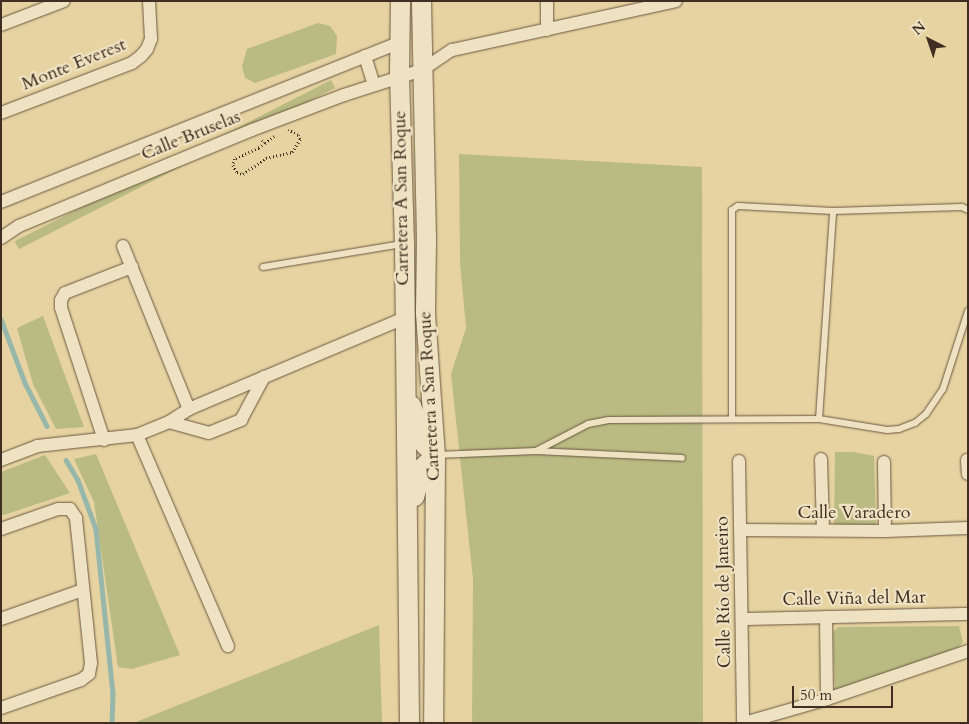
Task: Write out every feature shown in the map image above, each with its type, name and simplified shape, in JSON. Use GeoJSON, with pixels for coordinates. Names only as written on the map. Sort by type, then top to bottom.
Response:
{"type":"FeatureCollection","features":[{"type":"Feature","properties":{"kind":"main road","name":"Carretera A San Roque"},"geometry":{"type":"LineString","coordinates":[[400,1],[399,76],[404,244],[409,723]]}},
{"type":"Feature","properties":{"kind":"main road"},"geometry":{"type":"LineString","coordinates":[[421,1],[422,70]]}},
{"type":"Feature","properties":{"kind":"main road","name":"Carretera a San Roque"},"geometry":{"type":"LineString","coordinates":[[422,70],[426,239],[425,314],[435,455],[433,723]]}},
{"type":"Feature","properties":{"kind":"main road"},"geometry":{"type":"LineString","coordinates":[[406,398],[413,409],[424,444],[435,455],[422,467],[407,514]]}},
{"type":"Feature","properties":{"kind":"street"},"geometry":{"type":"LineString","coordinates":[[1,25],[64,1]]}},
{"type":"Feature","properties":{"kind":"street","name":"Monte Everest"},"geometry":{"type":"LineString","coordinates":[[1,113],[132,63],[147,49],[151,39],[150,1]]}},
{"type":"Feature","properties":{"kind":"street"},"geometry":{"type":"LineString","coordinates":[[548,1],[547,30],[676,1]]}},
{"type":"Feature","properties":{"kind":"street","name":"Calle Bruselas"},"geometry":{"type":"LineString","coordinates":[[1,238],[19,226],[252,130],[399,76],[422,70],[452,50],[547,30]]}},
{"type":"Feature","properties":{"kind":"street","name":"Calle Bruselas"},"geometry":{"type":"LineString","coordinates":[[1,202],[399,42]]}},
{"type":"Feature","properties":{"kind":"street"},"geometry":{"type":"LineString","coordinates":[[365,56],[374,85]]}},
{"type":"Feature","properties":{"kind":"street"},"geometry":{"type":"LineString","coordinates":[[123,246],[188,409]]}},
{"type":"Feature","properties":{"kind":"street"},"geometry":{"type":"LineString","coordinates":[[104,440],[60,300],[65,294],[132,267]]}},
{"type":"Feature","properties":{"kind":"street"},"geometry":{"type":"LineString","coordinates":[[1,460],[37,446],[137,436],[169,422],[188,409],[404,318]]}},
{"type":"Feature","properties":{"kind":"street"},"geometry":{"type":"LineString","coordinates":[[169,422],[209,433],[241,420],[264,377]]}},
{"type":"Feature","properties":{"kind":"street"},"geometry":{"type":"LineString","coordinates":[[137,436],[228,646]]}},
{"type":"Feature","properties":{"kind":"street"},"geometry":{"type":"LineString","coordinates":[[821,459],[823,530]]}},
{"type":"Feature","properties":{"kind":"street"},"geometry":{"type":"LineString","coordinates":[[967,460],[968,474]]}},
{"type":"Feature","properties":{"kind":"street","name":"Calle Río de Janeiro"},"geometry":{"type":"LineString","coordinates":[[739,461],[744,723]]}},
{"type":"Feature","properties":{"kind":"street"},"geometry":{"type":"LineString","coordinates":[[884,462],[885,531]]}},
{"type":"Feature","properties":{"kind":"street"},"geometry":{"type":"LineString","coordinates":[[1,529],[58,509],[70,509],[76,518],[92,664],[89,674],[81,680],[1,708]]}},
{"type":"Feature","properties":{"kind":"street","name":"Calle Varadero"},"geometry":{"type":"LineString","coordinates":[[741,530],[885,531],[968,528]]}},
{"type":"Feature","properties":{"kind":"street"},"geometry":{"type":"LineString","coordinates":[[1,619],[83,590]]}},
{"type":"Feature","properties":{"kind":"street","name":"Calle Viña del Mar"},"geometry":{"type":"LineString","coordinates":[[742,619],[968,614]]}},
{"type":"Feature","properties":{"kind":"street"},"geometry":{"type":"LineString","coordinates":[[826,617],[827,699]]}},
{"type":"Feature","properties":{"kind":"street"},"geometry":{"type":"LineString","coordinates":[[744,723],[827,699],[968,651]]}},
{"type":"Feature","properties":{"kind":"lane"},"geometry":{"type":"LineString","coordinates":[[732,420],[730,212],[738,206],[833,211],[962,207],[968,210]]}},
{"type":"Feature","properties":{"kind":"lane"},"geometry":{"type":"LineString","coordinates":[[820,419],[833,211]]}},
{"type":"Feature","properties":{"kind":"lane"},"geometry":{"type":"LineString","coordinates":[[263,267],[404,244]]}},
{"type":"Feature","properties":{"kind":"lane"},"geometry":{"type":"LineString","coordinates":[[536,451],[597,421],[820,419],[887,430],[900,429],[915,423],[926,414],[943,389],[968,311]]}},
{"type":"Feature","properties":{"kind":"lane"},"geometry":{"type":"LineString","coordinates":[[435,455],[536,451],[682,458]]}},
{"type":"Feature","properties":{"kind":"path"},"geometry":{"type":"LineString","coordinates":[[252,130],[265,143]]}},
{"type":"Feature","properties":{"kind":"path"},"geometry":{"type":"LineString","coordinates":[[279,133],[250,154],[235,159],[234,165],[237,172],[244,174],[266,158],[290,153],[296,148],[300,139],[298,135],[290,130],[283,131]]}},
{"type":"Feature","properties":{"kind":"green space"},"geometry":{"type":"Polygon","coordinates":[[[318,23],[330,26],[337,36],[336,54],[255,83],[245,78],[242,66],[247,49],[318,23]]]}},
{"type":"Feature","properties":{"kind":"green space"},"geometry":{"type":"Polygon","coordinates":[[[331,80],[335,88],[19,249],[15,241],[331,80]]]}},
{"type":"Feature","properties":{"kind":"green space"},"geometry":{"type":"Polygon","coordinates":[[[459,154],[702,167],[703,723],[472,723],[473,579],[451,374],[466,328],[460,263],[459,154]]]}},
{"type":"Feature","properties":{"kind":"green space"},"geometry":{"type":"Polygon","coordinates":[[[43,316],[84,427],[56,429],[33,384],[17,328],[43,316]]]}},
{"type":"Feature","properties":{"kind":"green space"},"geometry":{"type":"Polygon","coordinates":[[[835,452],[853,452],[874,456],[876,523],[871,529],[834,529],[835,452]]]}},
{"type":"Feature","properties":{"kind":"green space"},"geometry":{"type":"Polygon","coordinates":[[[96,454],[180,655],[132,669],[118,667],[94,502],[74,459],[96,454]]]}},
{"type":"Feature","properties":{"kind":"green space"},"geometry":{"type":"Polygon","coordinates":[[[45,455],[70,493],[1,516],[1,472],[45,455]]]}},
{"type":"Feature","properties":{"kind":"green space"},"geometry":{"type":"Polygon","coordinates":[[[379,625],[382,723],[133,723],[136,722],[379,625]]]}},
{"type":"Feature","properties":{"kind":"green space"},"geometry":{"type":"Polygon","coordinates":[[[959,626],[963,642],[957,649],[835,691],[833,632],[838,627],[959,626]]]}},
{"type":"Feature","properties":{"kind":"waterway"},"geometry":{"type":"LineString","coordinates":[[1,319],[25,383],[47,426]]}},
{"type":"Feature","properties":{"kind":"waterway"},"geometry":{"type":"LineString","coordinates":[[66,460],[78,480],[96,529],[113,694],[112,723]]}}]}
